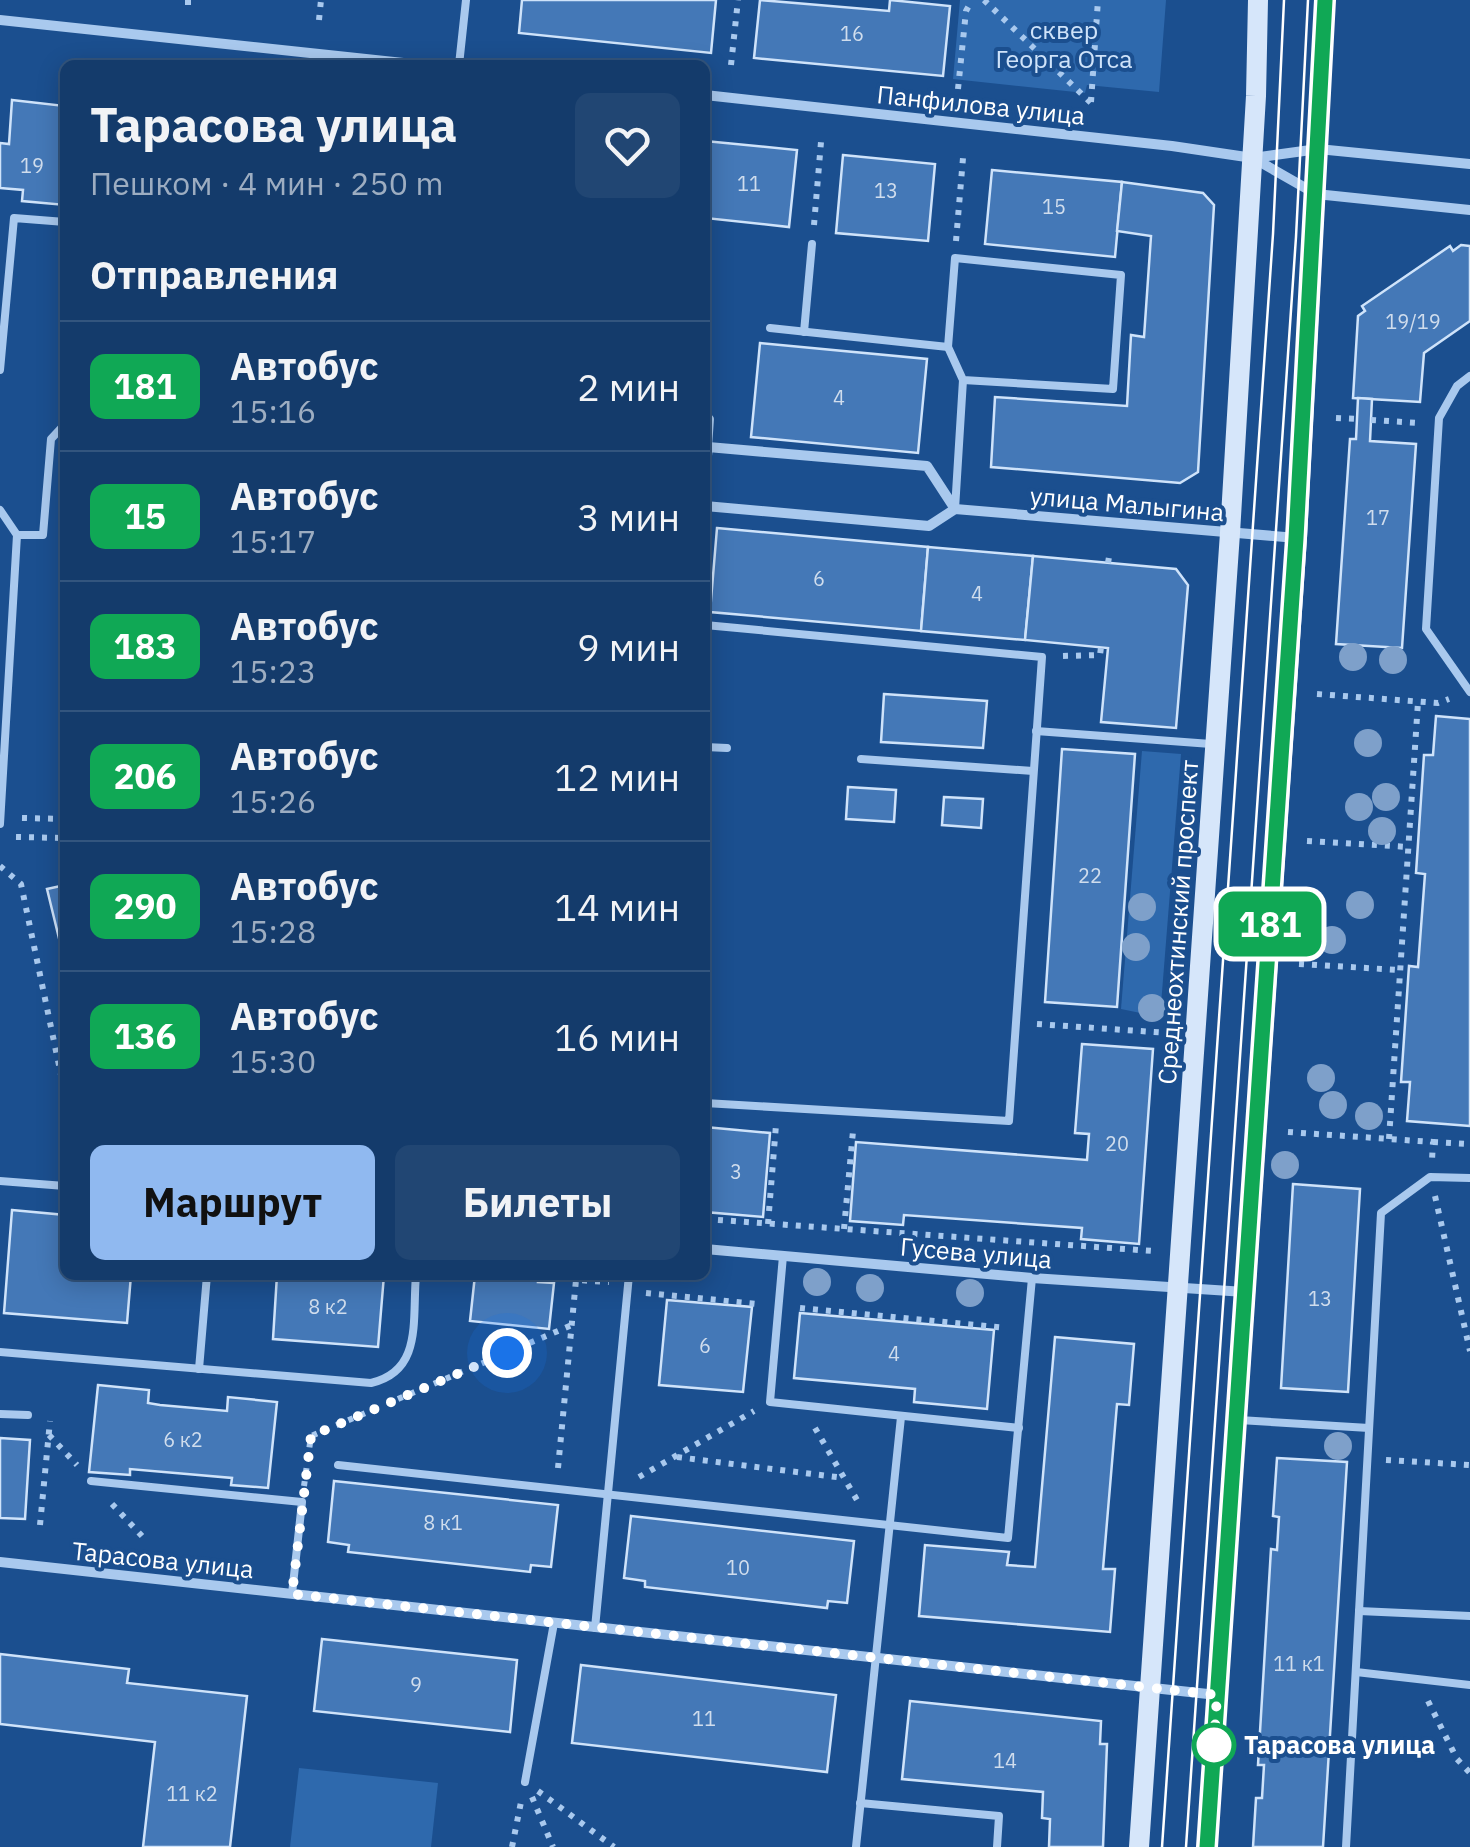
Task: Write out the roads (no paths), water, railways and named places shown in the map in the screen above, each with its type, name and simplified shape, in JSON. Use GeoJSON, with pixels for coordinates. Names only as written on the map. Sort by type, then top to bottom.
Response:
{"type":"FeatureCollection","features":[{"type":"Feature","properties":{"kind":"main road","name":"Среднеохтинский проспект"},"geometry":{"type":"LineString","coordinates":[[1139,1847],[1230,533],[1253,158],[1258,0]]}},
{"type":"Feature","properties":{"kind":"main road"},"geometry":{"type":"LineString","coordinates":[[1206,1847],[1296,538],[1326,0]]}},
{"type":"Feature","properties":{"kind":"street"},"geometry":{"type":"LineString","coordinates":[[0,20],[312,59]]}},
{"type":"Feature","properties":{"kind":"street","name":"Панфилова улица"},"geometry":{"type":"LineString","coordinates":[[710,97],[1253,158],[1318,149],[1470,164]]}},
{"type":"Feature","properties":{"kind":"street","name":"Панфилова улица"},"geometry":{"type":"LineString","coordinates":[[1253,158],[1316,194],[1470,210]]}},
{"type":"Feature","properties":{"kind":"street"},"geometry":{"type":"LineString","coordinates":[[710,447],[927,466],[955,509]]}},
{"type":"Feature","properties":{"kind":"street","name":"улица Малыгина"},"geometry":{"type":"LineString","coordinates":[[710,506],[929,526],[955,509],[1296,538]]}},
{"type":"Feature","properties":{"kind":"street","name":"Гусева улица"},"geometry":{"type":"LineString","coordinates":[[710,1249],[1244,1292]]}},
{"type":"Feature","properties":{"kind":"street","name":"Тарасова улица"},"geometry":{"type":"LineString","coordinates":[[0,1562],[1217,1695]]}},
{"type":"Feature","properties":{"kind":"lane"},"geometry":{"type":"LineString","coordinates":[[460,60],[466,0]]}},
{"type":"Feature","properties":{"kind":"lane"},"geometry":{"type":"LineString","coordinates":[[0,370],[14,218],[60,222]]}},
{"type":"Feature","properties":{"kind":"lane"},"geometry":{"type":"LineString","coordinates":[[804,332],[812,244]]}},
{"type":"Feature","properties":{"kind":"lane"},"geometry":{"type":"LineString","coordinates":[[955,509],[963,380],[948,346],[955,258],[1122,275],[1113,389],[963,380]]}},
{"type":"Feature","properties":{"kind":"lane"},"geometry":{"type":"LineString","coordinates":[[770,328],[948,346]]}},
{"type":"Feature","properties":{"kind":"lane"},"geometry":{"type":"LineString","coordinates":[[1470,376],[1457,386],[1439,424],[1426,630],[1470,692]]}},
{"type":"Feature","properties":{"kind":"lane"},"geometry":{"type":"LineString","coordinates":[[17,535],[43,535],[51,440],[60,430]]}},
{"type":"Feature","properties":{"kind":"lane"},"geometry":{"type":"LineString","coordinates":[[0,510],[17,535],[0,820]]}},
{"type":"Feature","properties":{"kind":"lane"},"geometry":{"type":"LineString","coordinates":[[710,626],[1042,656],[1008,1121],[710,1103]]}},
{"type":"Feature","properties":{"kind":"lane"},"geometry":{"type":"LineString","coordinates":[[1036,731],[1216,744]]}},
{"type":"Feature","properties":{"kind":"lane"},"geometry":{"type":"LineString","coordinates":[[710,747],[727,748]]}},
{"type":"Feature","properties":{"kind":"lane"},"geometry":{"type":"LineString","coordinates":[[861,759],[1033,771]]}},
{"type":"Feature","properties":{"kind":"lane"},"geometry":{"type":"LineString","coordinates":[[1346,1847],[1381,1213],[1430,1176],[1470,1178]]}},
{"type":"Feature","properties":{"kind":"lane"},"geometry":{"type":"LineString","coordinates":[[0,1181],[60,1186]]}},
{"type":"Feature","properties":{"kind":"lane"},"geometry":{"type":"LineString","coordinates":[[782,1256],[770,1402],[1018,1428]]}},
{"type":"Feature","properties":{"kind":"lane"},"geometry":{"type":"LineString","coordinates":[[338,1466],[1008,1538],[1032,1278]]}},
{"type":"Feature","properties":{"kind":"lane"},"geometry":{"type":"LineString","coordinates":[[200,1369],[208,1280]]}},
{"type":"Feature","properties":{"kind":"lane"},"geometry":{"type":"LineString","coordinates":[[0,1352],[371,1384],[391,1378],[403,1367],[410,1352],[416,1280]]}},
{"type":"Feature","properties":{"kind":"lane"},"geometry":{"type":"LineString","coordinates":[[595,1628],[628,1283]]}},
{"type":"Feature","properties":{"kind":"lane"},"geometry":{"type":"LineString","coordinates":[[0,1414],[28,1416]]}},
{"type":"Feature","properties":{"kind":"lane"},"geometry":{"type":"LineString","coordinates":[[856,1847],[900,1417]]}},
{"type":"Feature","properties":{"kind":"lane"},"geometry":{"type":"LineString","coordinates":[[1236,1420],[1369,1428]]}},
{"type":"Feature","properties":{"kind":"lane"},"geometry":{"type":"LineString","coordinates":[[91,1480],[302,1502],[292,1594]]}},
{"type":"Feature","properties":{"kind":"lane"},"geometry":{"type":"LineString","coordinates":[[1359,1611],[1470,1616]]}},
{"type":"Feature","properties":{"kind":"lane"},"geometry":{"type":"LineString","coordinates":[[525,1782],[554,1623]]}},
{"type":"Feature","properties":{"kind":"lane"},"geometry":{"type":"LineString","coordinates":[[1356,1672],[1470,1685]]}},
{"type":"Feature","properties":{"kind":"lane"},"geometry":{"type":"LineString","coordinates":[[860,1803],[999,1816],[997,1847]]}},
{"type":"Feature","properties":{"kind":"tram line"},"geometry":{"type":"LineString","coordinates":[[1162,1847],[1273,234],[1284,0]]}},
{"type":"Feature","properties":{"kind":"tram line"},"geometry":{"type":"LineString","coordinates":[[1186,1847],[1296,237],[1308,0]]}},
{"type":"Feature","properties":{"kind":"place","name":"Тарасова улица"},"geometry":{"type":"Point","coordinates":[1214,1745]}},
{"type":"Feature","properties":{"kind":"park label","name":"сквер Георга Отса"},"geometry":{"type":"Point","coordinates":[1064,44]}}]}
